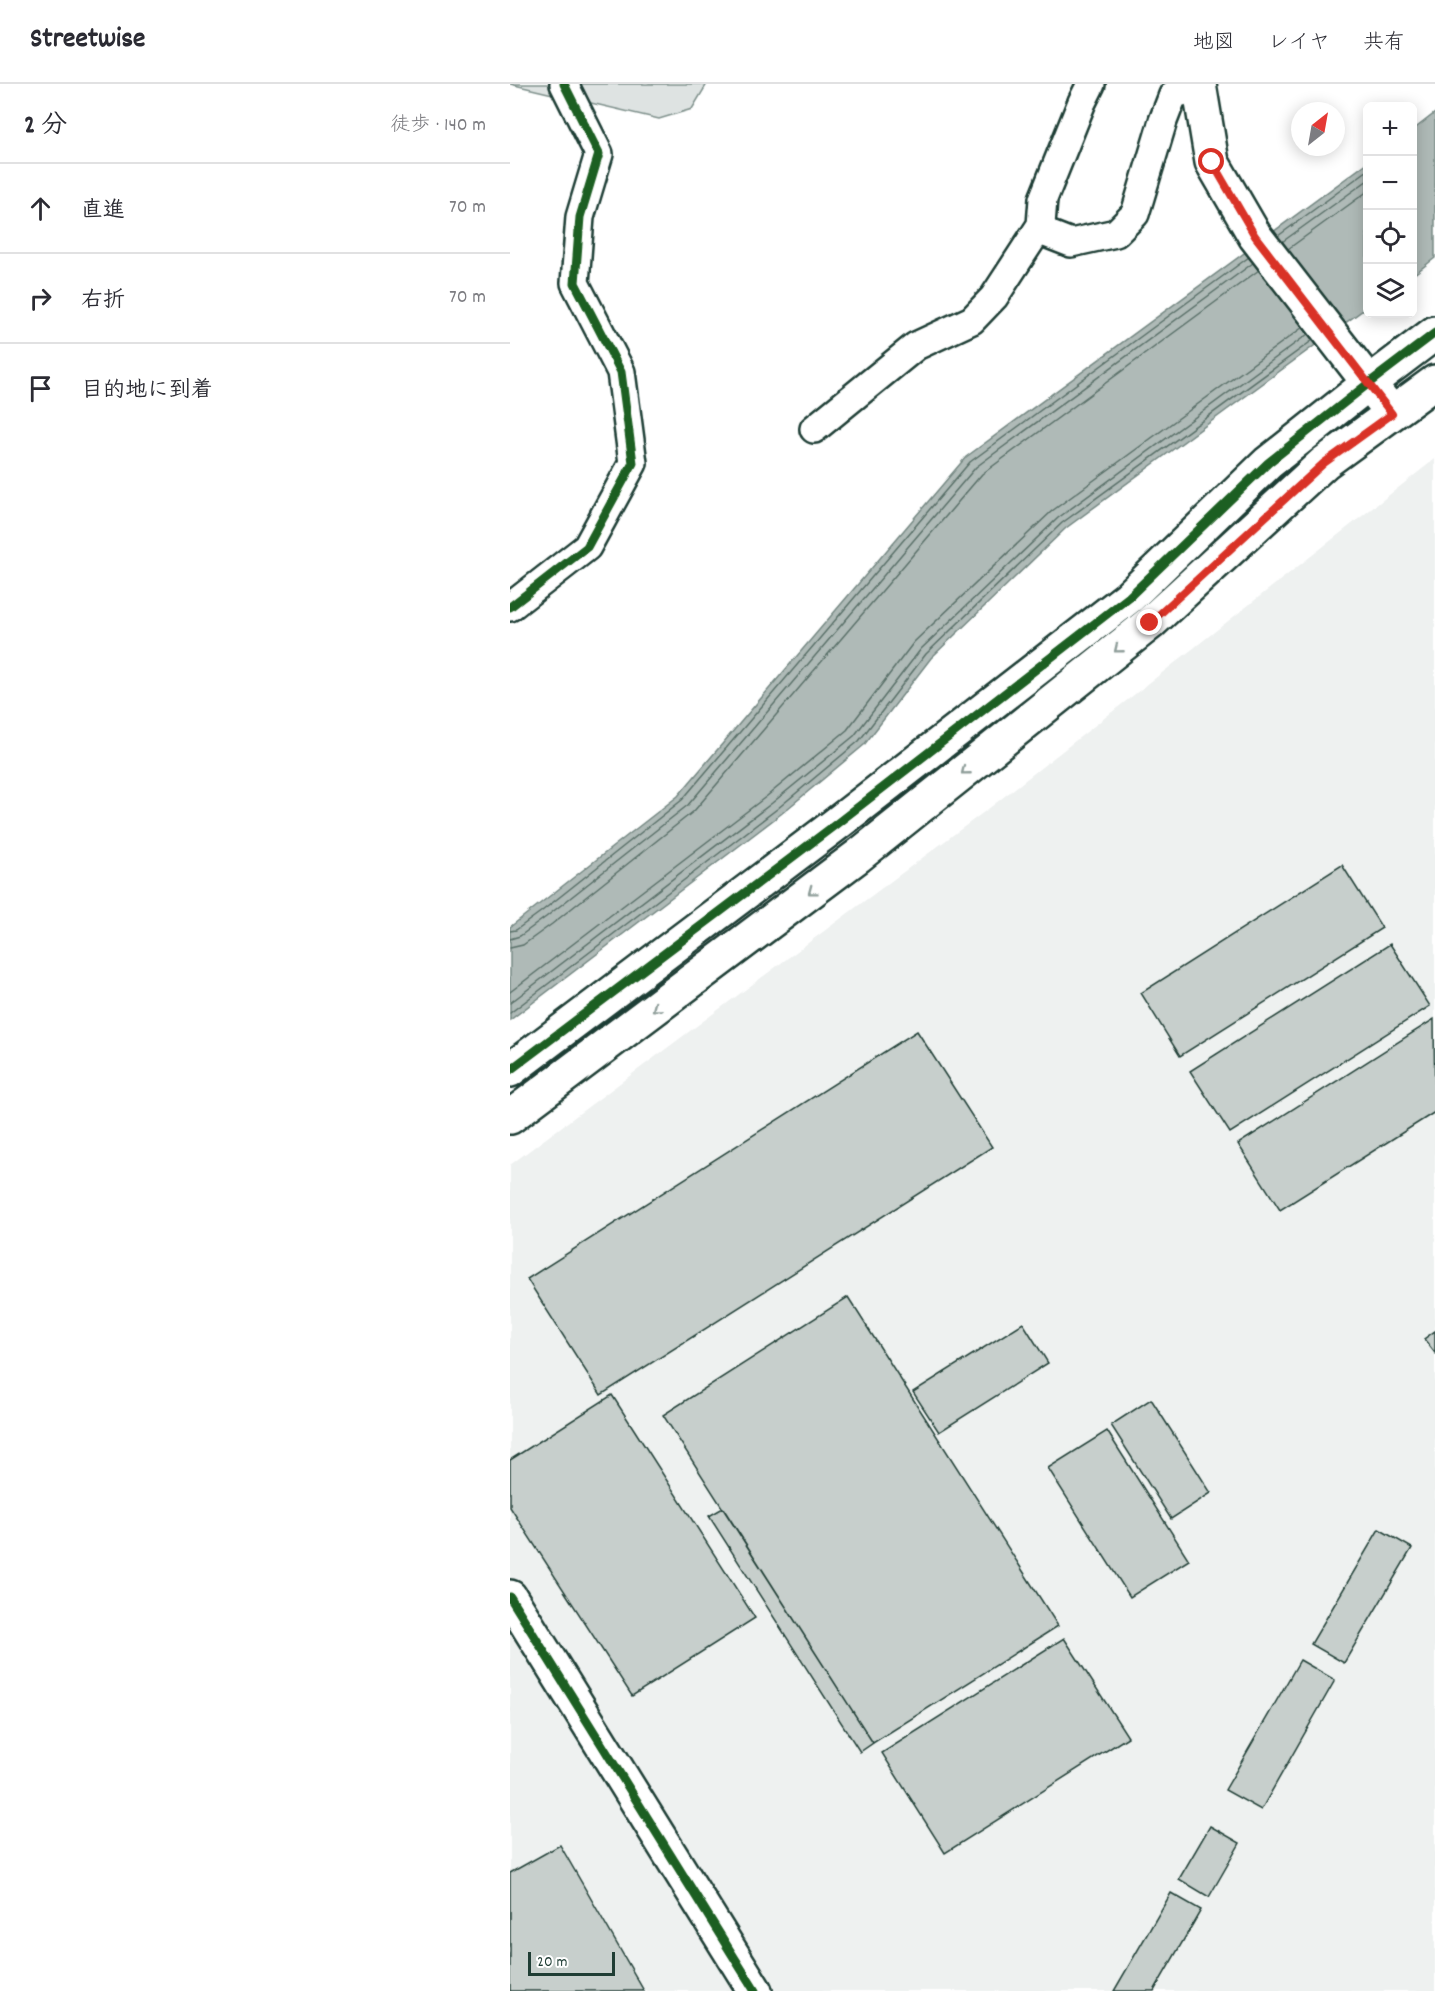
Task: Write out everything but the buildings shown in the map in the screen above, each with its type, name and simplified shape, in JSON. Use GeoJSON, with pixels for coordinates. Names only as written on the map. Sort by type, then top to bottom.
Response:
{"type":"FeatureCollection","features":[{"type":"Feature","properties":{"kind":"street"},"geometry":{"type":"LineString","coordinates":[[510,607],[587,547],[633,463],[621,372],[575,283],[580,217],[599,154],[564,84]]}},
{"type":"Feature","properties":{"kind":"street"},"geometry":{"type":"LineString","coordinates":[[814,429],[916,346],[972,320],[994,297],[1041,225],[1043,199],[1091,84]]}},
{"type":"Feature","properties":{"kind":"street"},"geometry":{"type":"LineString","coordinates":[[1041,225],[1048,234],[1071,243],[1116,233],[1135,214],[1162,121],[1173,95],[1198,85],[1212,162],[1255,236],[1392,414]]}},
{"type":"Feature","properties":{"kind":"street"},"geometry":{"type":"LineString","coordinates":[[510,1070],[835,825],[1129,597],[1268,463],[1359,370],[1435,333]]}},
{"type":"Feature","properties":{"kind":"street"},"geometry":{"type":"LineString","coordinates":[[510,1117],[858,856],[1150,623],[1324,463],[1435,382]]}},
{"type":"Feature","properties":{"kind":"street"},"geometry":{"type":"LineString","coordinates":[[510,1597],[755,1991]]}},
{"type":"Feature","properties":{"kind":"shaded area"},"geometry":{"type":"Polygon","coordinates":[[[510,84],[707,84],[692,109],[659,119],[510,84]]]}},
{"type":"Feature","properties":{"kind":"shaded area"},"geometry":{"type":"Polygon","coordinates":[[[1435,459],[1435,1991],[510,1991],[510,1165],[992,806],[1435,459]]]}},
{"type":"Feature","properties":{"kind":"water"},"geometry":{"type":"Polygon","coordinates":[[[1435,113],[1435,258],[1417,272],[1417,156],[1417,127],[1435,113]]]}},
{"type":"Feature","properties":{"kind":"water"},"geometry":{"type":"Polygon","coordinates":[[[1363,166],[1363,310],[1066,528],[931,658],[864,745],[781,814],[510,1020],[510,927],[678,796],[966,457],[1363,166]]]}},
{"type":"Feature","properties":{"kind":"cycle path"},"geometry":{"type":"LineString","coordinates":[[510,607],[587,547],[633,463],[621,372],[575,283],[580,217],[599,154],[564,84]]}},
{"type":"Feature","properties":{"kind":"cycle path"},"geometry":{"type":"LineString","coordinates":[[510,1070],[835,825],[1129,597],[1268,463],[1435,333]]}},
{"type":"Feature","properties":{"kind":"cycle path"},"geometry":{"type":"LineString","coordinates":[[510,1597],[755,1991]]}},
{"type":"Feature","properties":{"kind":"route"},"geometry":{"type":"LineString","coordinates":[[1150,623],[1324,463],[1392,414],[1255,236],[1212,162]]}}]}
